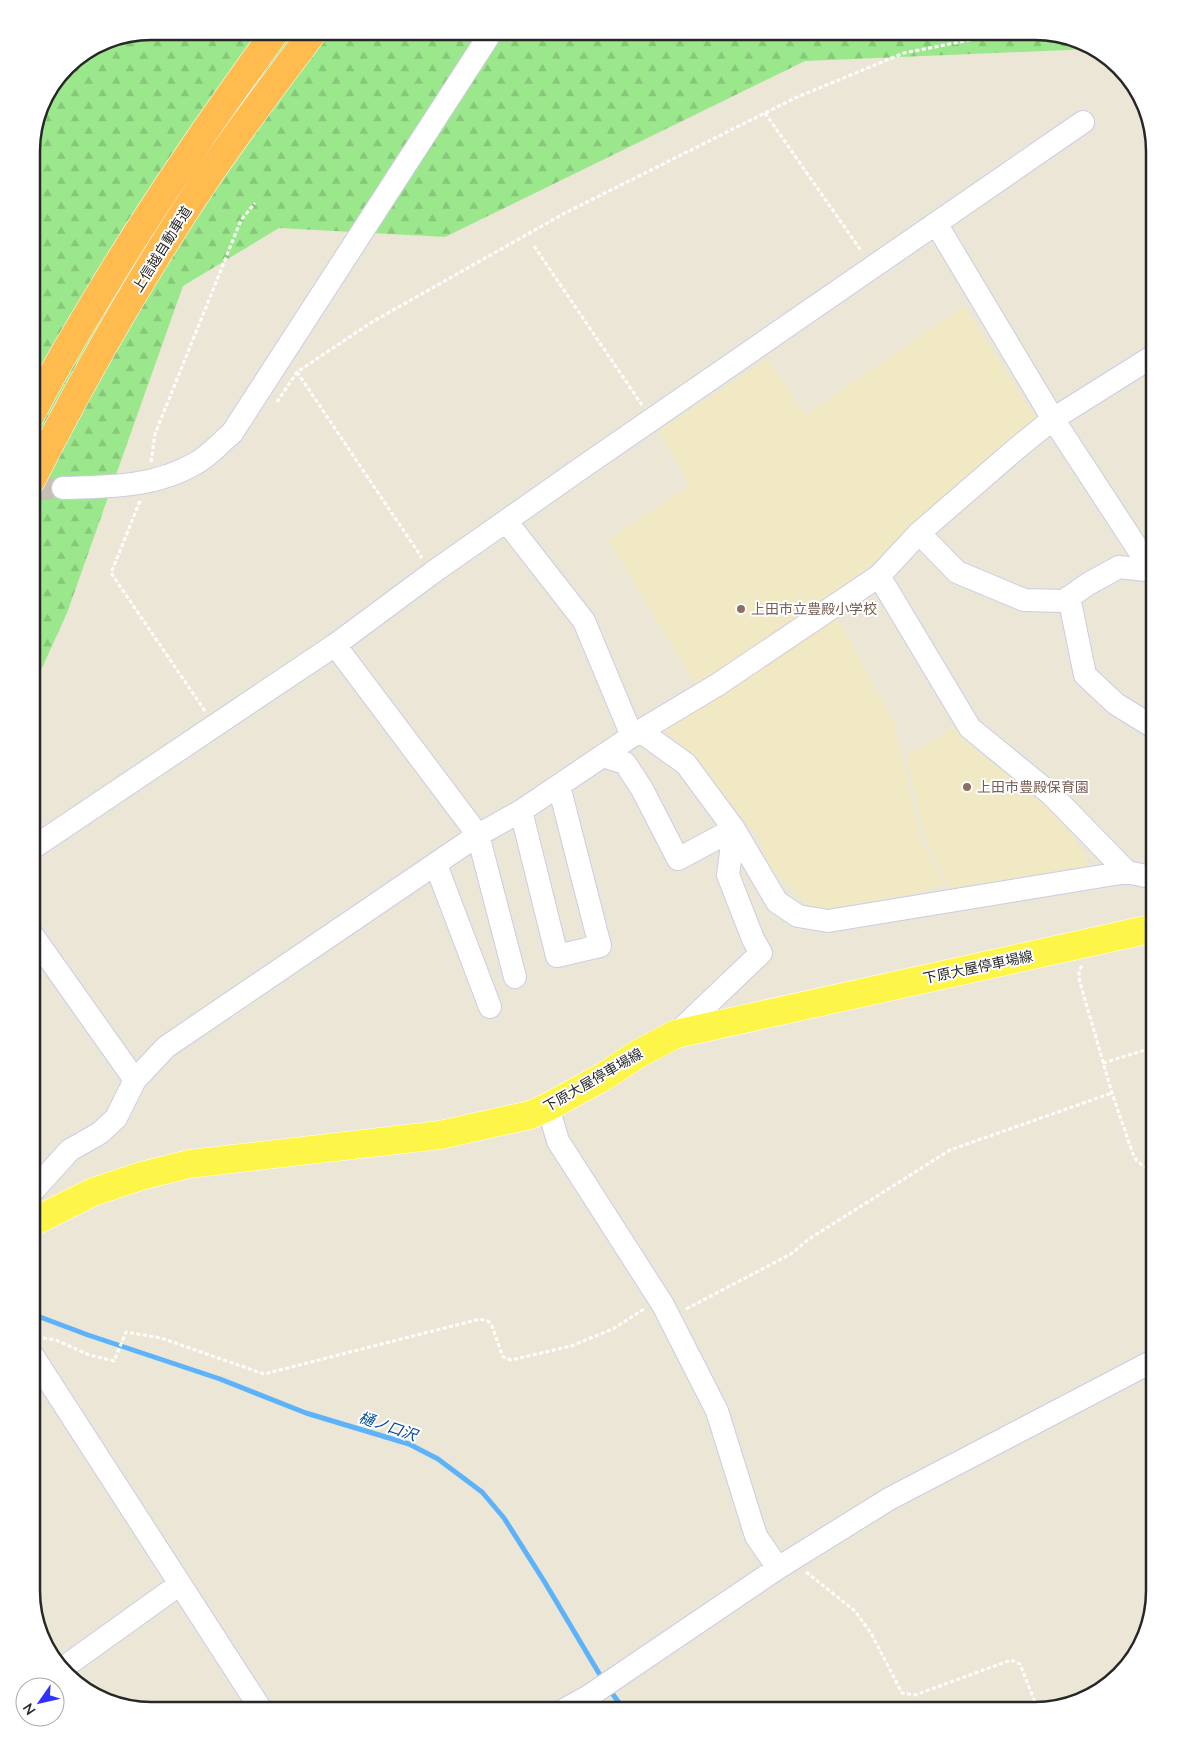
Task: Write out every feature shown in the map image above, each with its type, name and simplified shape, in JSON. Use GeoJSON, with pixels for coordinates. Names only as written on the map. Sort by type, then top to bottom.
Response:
{"type":"FeatureCollection","features":[{"type":"Feature","properties":{"kind":"highway"},"geometry":{"type":"LineString","coordinates":[[40,400],[80,327],[128,246],[179,167],[270,40]]}},
{"type":"Feature","properties":{"kind":"highway","name":"上信越自動車道"},"geometry":{"type":"LineString","coordinates":[[40,463],[62,420],[154,260],[204,182],[252,113],[307,40]]}},
{"type":"Feature","properties":{"kind":"main road","name":"下原大屋停車場線"},"geometry":{"type":"LineString","coordinates":[[40,1218],[93,1192],[141,1176],[189,1164],[440,1135],[530,1115],[548,1108],[676,1034],[1146,930]]}},
{"type":"Feature","properties":{"kind":"street"},"geometry":{"type":"LineString","coordinates":[[64,488],[108,487],[159,480],[197,463],[232,433],[486,40]]}},
{"type":"Feature","properties":{"kind":"street"},"geometry":{"type":"LineString","coordinates":[[40,843],[336,645],[432,573],[506,521],[1083,122]]}},
{"type":"Feature","properties":{"kind":"street"},"geometry":{"type":"LineString","coordinates":[[936,225],[1053,419],[1146,559]]}},
{"type":"Feature","properties":{"kind":"street"},"geometry":{"type":"LineString","coordinates":[[40,1183],[70,1150],[100,1133],[116,1118],[135,1080],[166,1048],[478,836],[521,811],[636,734],[717,685],[879,576],[919,533],[1008,455],[1053,419],[1146,361]]}},
{"type":"Feature","properties":{"kind":"street"},"geometry":{"type":"LineString","coordinates":[[506,521],[584,621],[636,734],[686,764],[734,829],[777,902],[798,916],[828,921],[1127,872],[1146,876]]}},
{"type":"Feature","properties":{"kind":"street"},"geometry":{"type":"LineString","coordinates":[[919,533],[957,572],[1024,600],[1064,601],[1088,584],[1119,567],[1146,569]]}},
{"type":"Feature","properties":{"kind":"street"},"geometry":{"type":"LineString","coordinates":[[879,576],[970,728],[1052,796],[1127,872]]}},
{"type":"Feature","properties":{"kind":"street"},"geometry":{"type":"LineString","coordinates":[[1070,597],[1085,675],[1116,704],[1146,722]]}},
{"type":"Feature","properties":{"kind":"street"},"geometry":{"type":"LineString","coordinates":[[336,645],[478,836],[515,977]]}},
{"type":"Feature","properties":{"kind":"street"},"geometry":{"type":"LineString","coordinates":[[603,756],[625,763],[642,789],[678,859],[734,829]]}},
{"type":"Feature","properties":{"kind":"street"},"geometry":{"type":"LineString","coordinates":[[521,811],[557,956],[600,946],[559,786]]}},
{"type":"Feature","properties":{"kind":"street"},"geometry":{"type":"LineString","coordinates":[[676,1034],[761,953],[728,875],[734,829]]}},
{"type":"Feature","properties":{"kind":"street"},"geometry":{"type":"LineString","coordinates":[[436,865],[490,1007]]}},
{"type":"Feature","properties":{"kind":"street"},"geometry":{"type":"LineString","coordinates":[[40,946],[135,1080]]}},
{"type":"Feature","properties":{"kind":"street"},"geometry":{"type":"LineString","coordinates":[[548,1108],[558,1141],[664,1308],[717,1411],[756,1536],[785,1564]]}},
{"type":"Feature","properties":{"kind":"street"},"geometry":{"type":"LineString","coordinates":[[40,1354],[180,1584],[257,1702]]}},
{"type":"Feature","properties":{"kind":"street"},"geometry":{"type":"LineString","coordinates":[[577,1702],[785,1564],[889,1499],[1146,1365]]}},
{"type":"Feature","properties":{"kind":"street"},"geometry":{"type":"LineString","coordinates":[[68,1665],[180,1584]]}},
{"type":"Feature","properties":{"kind":"path"},"geometry":{"type":"LineString","coordinates":[[432,573],[297,372],[372,322],[565,213],[795,98],[904,54],[975,40]]}},
{"type":"Feature","properties":{"kind":"path"},"geometry":{"type":"LineString","coordinates":[[765,113],[873,269]]}},
{"type":"Feature","properties":{"kind":"path"},"geometry":{"type":"LineString","coordinates":[[215,726],[112,574],[148,481],[155,434],[241,220],[255,203]]}},
{"type":"Feature","properties":{"kind":"path"},"geometry":{"type":"LineString","coordinates":[[534,246],[652,420]]}},
{"type":"Feature","properties":{"kind":"path"},"geometry":{"type":"LineString","coordinates":[[1083,965],[1079,970],[1079,979],[1112,1093],[1137,1161],[1146,1168]]}},
{"type":"Feature","properties":{"kind":"path"},"geometry":{"type":"LineString","coordinates":[[1103,1063],[1146,1050]]}},
{"type":"Feature","properties":{"kind":"path"},"geometry":{"type":"LineString","coordinates":[[40,1345],[56,1340],[89,1355],[114,1361],[126,1332],[161,1338],[264,1374],[480,1318],[488,1321],[492,1326],[503,1357],[512,1360],[571,1346],[791,1254],[809,1238],[950,1150],[1112,1093]]}},
{"type":"Feature","properties":{"kind":"path"},"geometry":{"type":"LineString","coordinates":[[785,1564],[855,1611],[871,1633],[902,1693],[915,1695],[1011,1660],[1020,1664],[1035,1702]]}},
{"type":"Feature","properties":{"kind":"shaded area","name":"上田市立豊殿小学校"},"geometry":{"type":"Polygon","coordinates":[[[964,306],[1036,418],[915,527],[828,600],[894,722],[922,844],[946,885],[825,914],[809,906],[771,869],[759,838],[690,753],[663,727],[706,701],[608,540],[690,485],[658,431],[768,359],[805,415],[964,306]]]}},
{"type":"Feature","properties":{"kind":"shaded area","name":"上田市豊殿保育園"},"geometry":{"type":"Polygon","coordinates":[[[958,724],[981,754],[1058,816],[1085,854],[1089,871],[951,888],[926,841],[906,757],[958,724]]]}},
{"type":"Feature","properties":{"kind":"green space"},"geometry":{"type":"Polygon","coordinates":[[[151,40],[1043,40],[1057,42],[1080,49],[805,61],[445,237],[279,228],[183,286],[67,613],[40,672],[40,143],[48,108],[63,83],[78,67],[102,51],[122,44],[151,40]]]}},
{"type":"Feature","properties":{"kind":"waterway","name":"樋ノ口沢"},"geometry":{"type":"LineString","coordinates":[[40,1317],[220,1379],[306,1413],[409,1444],[438,1459],[482,1492],[504,1518],[603,1680]]}},
{"type":"Feature","properties":{"kind":"waterway","name":"樋ノ口沢"},"geometry":{"type":"LineString","coordinates":[[609,1689],[618,1702]]}},
{"type":"Feature","properties":{"kind":"tunnel"},"geometry":{"type":"LineString","coordinates":[[40,489],[63,488]]}},
{"type":"Feature","properties":{"kind":"place","name":"上田市立豊殿小学校"},"geometry":{"type":"Point","coordinates":[741,609]}},
{"type":"Feature","properties":{"kind":"place","name":"上田市豊殿保育園"},"geometry":{"type":"Point","coordinates":[967,787]}}]}
